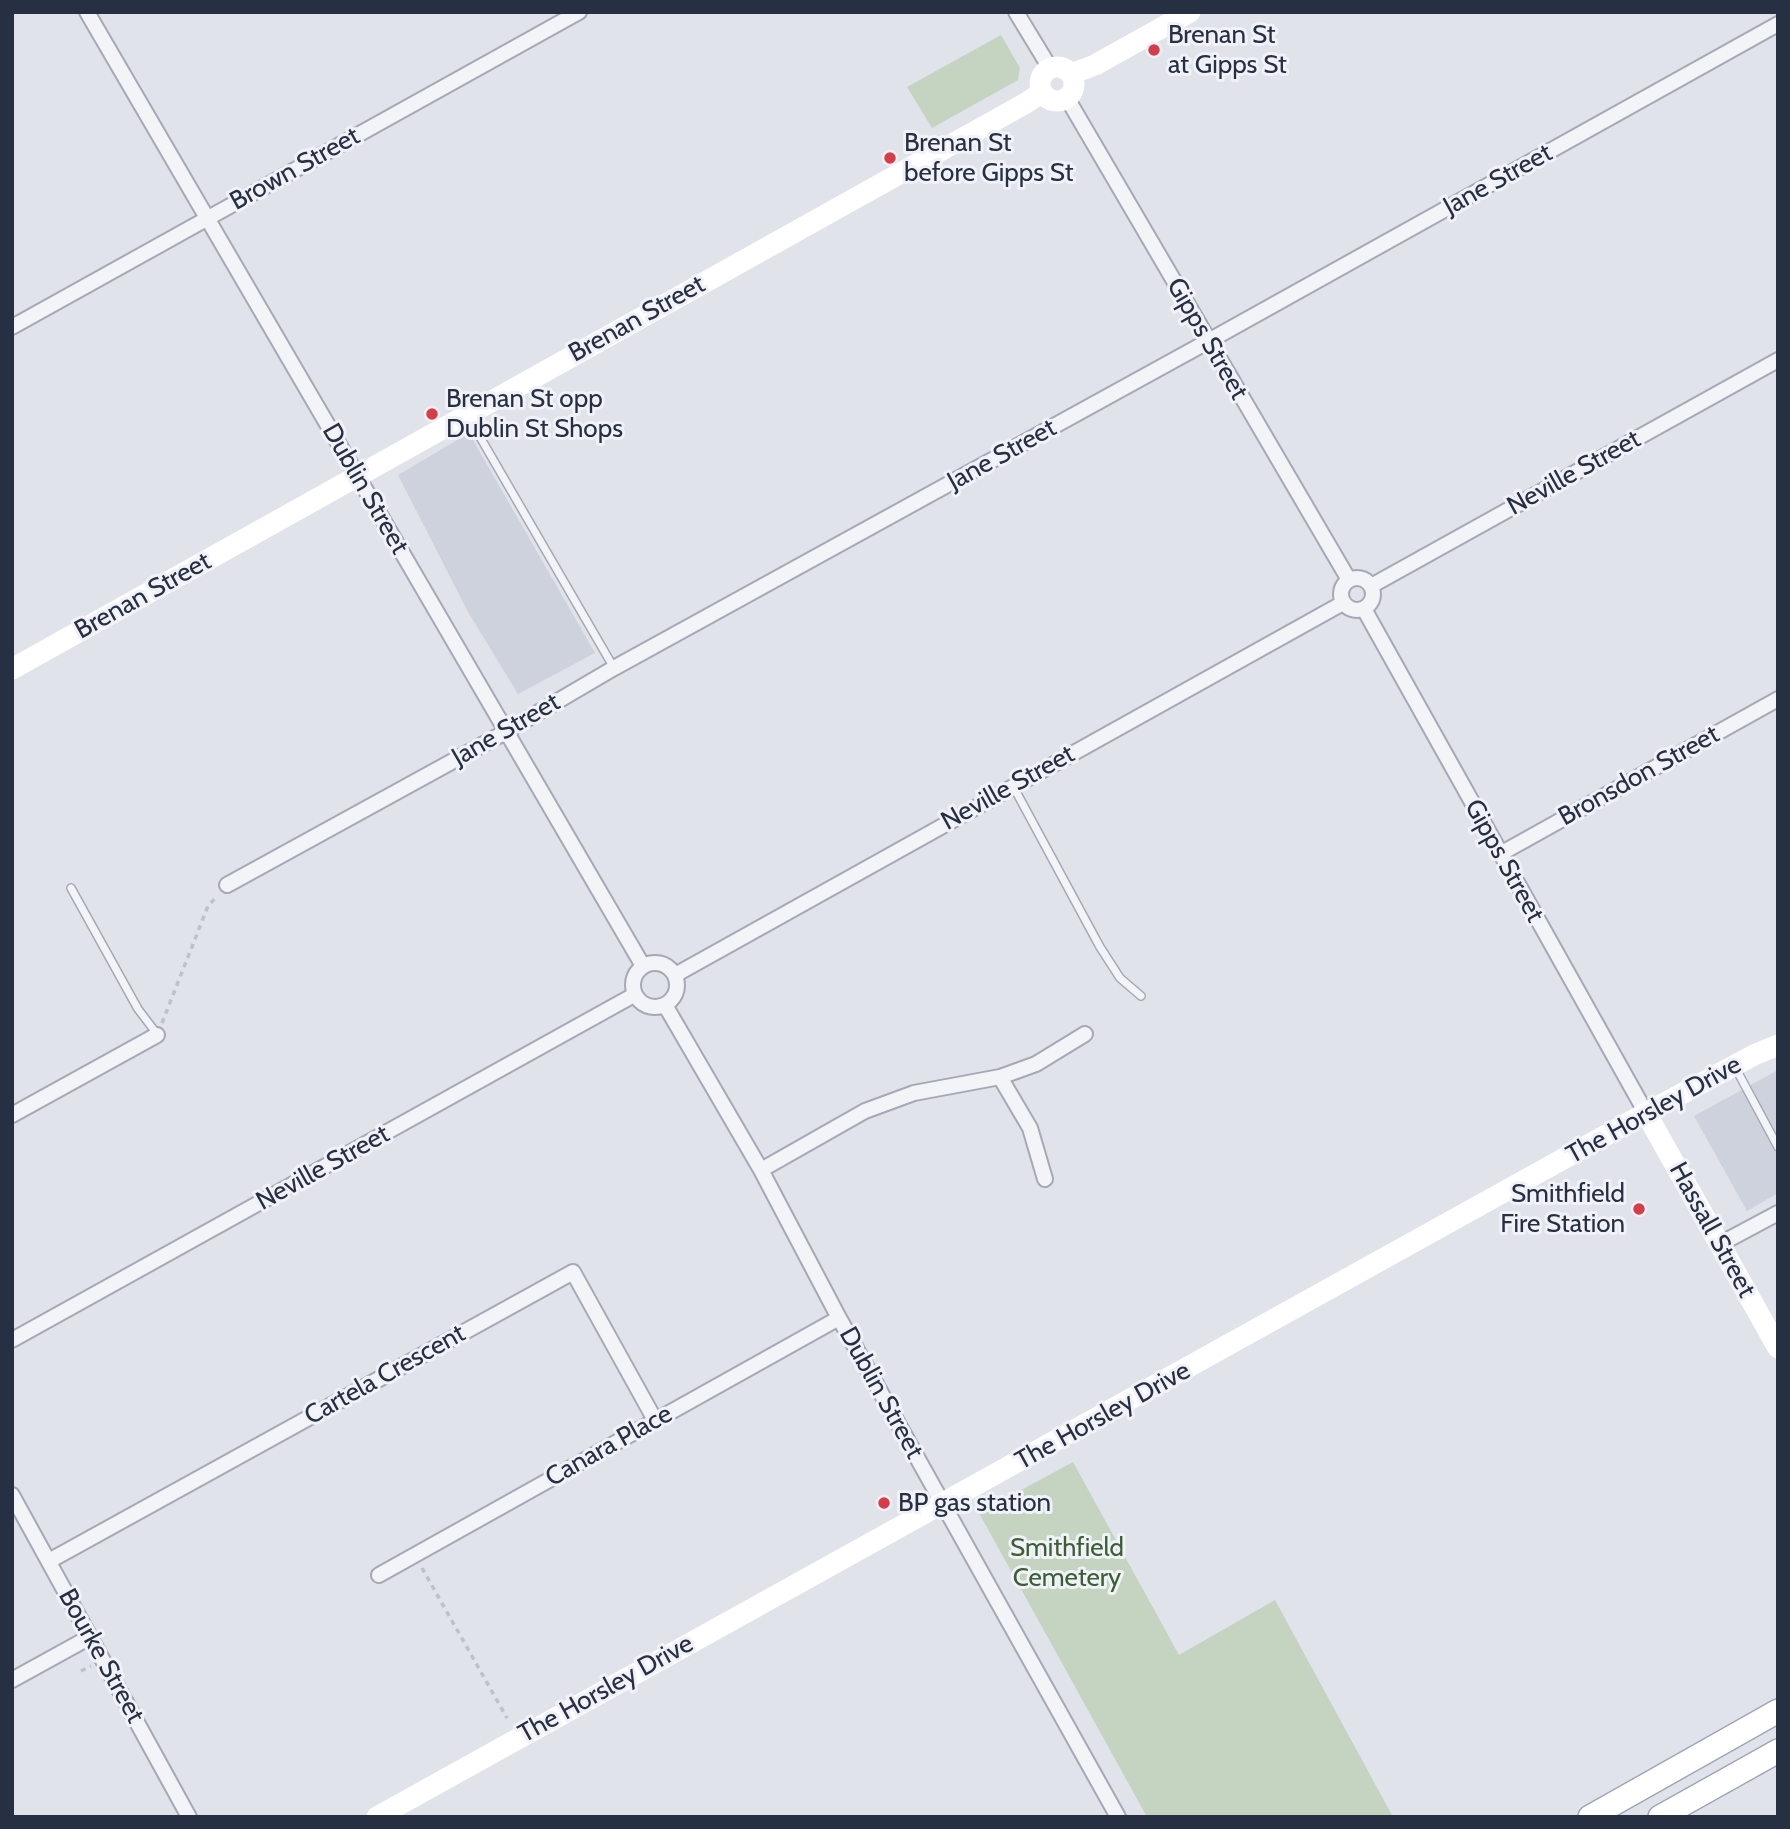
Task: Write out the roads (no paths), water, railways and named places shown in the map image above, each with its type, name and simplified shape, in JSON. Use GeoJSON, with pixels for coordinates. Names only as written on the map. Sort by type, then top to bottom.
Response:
{"type":"FeatureCollection","features":[{"type":"Feature","properties":{"kind":"main road"},"geometry":{"type":"LineString","coordinates":[[1061,71],[1074,86],[1067,98],[1051,100],[1042,92],[1041,78],[1061,71],[1095,65],[1190,12]]}},
{"type":"Feature","properties":{"kind":"main road","name":"Brenan Street"},"geometry":{"type":"LineString","coordinates":[[12,669],[1042,92]]}},
{"type":"Feature","properties":{"kind":"main road","name":"The Horsley Drive"},"geometry":{"type":"LineString","coordinates":[[1754,1055],[1778,1037]]}},
{"type":"Feature","properties":{"kind":"main road","name":"The Horsley Drive"},"geometry":{"type":"LineString","coordinates":[[377,1817],[1646,1113],[1754,1055],[1778,1045]]}},
{"type":"Feature","properties":{"kind":"main road","name":"Hassall Street"},"geometry":{"type":"LineString","coordinates":[[1646,1113],[1778,1348]]}},
{"type":"Feature","properties":{"kind":"main road"},"geometry":{"type":"LineString","coordinates":[[1590,1817],[1778,1711]]}},
{"type":"Feature","properties":{"kind":"main road"},"geometry":{"type":"LineString","coordinates":[[1660,1817],[1778,1751]]}},
{"type":"Feature","properties":{"kind":"street","name":"Dublin Street"},"geometry":{"type":"LineString","coordinates":[[87,12],[643,966]]}},
{"type":"Feature","properties":{"kind":"street","name":"Brown Street"},"geometry":{"type":"LineString","coordinates":[[12,327],[579,12]]}},
{"type":"Feature","properties":{"kind":"street"},"geometry":{"type":"LineString","coordinates":[[1016,12],[1061,71]]}},
{"type":"Feature","properties":{"kind":"street","name":"Jane Street"},"geometry":{"type":"LineString","coordinates":[[227,885],[1778,24]]}},
{"type":"Feature","properties":{"kind":"street","name":"Gipps Street"},"geometry":{"type":"LineString","coordinates":[[1067,98],[1349,580]]}},
{"type":"Feature","properties":{"kind":"street","name":"Neville Street"},"geometry":{"type":"LineString","coordinates":[[1371,586],[1778,360]]}},
{"type":"Feature","properties":{"kind":"street"},"geometry":{"type":"LineString","coordinates":[[1362,579],[1371,586],[1372,599],[1364,608],[1353,610],[1343,603],[1340,591],[1349,580],[1362,579]]}},
{"type":"Feature","properties":{"kind":"street","name":"Neville Street"},"geometry":{"type":"LineString","coordinates":[[675,975],[1343,603]]}},
{"type":"Feature","properties":{"kind":"street","name":"Gipps Street"},"geometry":{"type":"LineString","coordinates":[[1364,608],[1646,1113]]}},
{"type":"Feature","properties":{"kind":"street","name":"Bronsdon Street"},"geometry":{"type":"LineString","coordinates":[[1500,854],[1778,699]]}},
{"type":"Feature","properties":{"kind":"street"},"geometry":{"type":"LineString","coordinates":[[653,963],[667,966],[675,975],[677,990],[665,1005],[655,1008],[645,1006],[634,995],[632,981],[643,966],[653,963]]}},
{"type":"Feature","properties":{"kind":"street","name":"Neville Street"},"geometry":{"type":"LineString","coordinates":[[12,1340],[634,995]]}},
{"type":"Feature","properties":{"kind":"street","name":"Dublin Street"},"geometry":{"type":"LineString","coordinates":[[665,1005],[761,1170],[839,1318],[1118,1817]]}},
{"type":"Feature","properties":{"kind":"street"},"geometry":{"type":"LineString","coordinates":[[761,1170],[864,1111],[914,1093],[1000,1077],[1035,1065],[1085,1034]]}},
{"type":"Feature","properties":{"kind":"street"},"geometry":{"type":"LineString","coordinates":[[12,1115],[157,1035]]}},
{"type":"Feature","properties":{"kind":"street"},"geometry":{"type":"LineString","coordinates":[[1000,1077],[1030,1128],[1045,1179]]}},
{"type":"Feature","properties":{"kind":"street"},"geometry":{"type":"LineString","coordinates":[[1720,1244],[1778,1213]]}},
{"type":"Feature","properties":{"kind":"street","name":"Cartela Crescent"},"geometry":{"type":"LineString","coordinates":[[49,1561],[573,1272],[655,1420]]}},
{"type":"Feature","properties":{"kind":"street","name":"Canara Place"},"geometry":{"type":"LineString","coordinates":[[379,1575],[839,1318]]}},
{"type":"Feature","properties":{"kind":"street","name":"Bourke Street"},"geometry":{"type":"LineString","coordinates":[[12,1495],[189,1817]]}},
{"type":"Feature","properties":{"kind":"street"},"geometry":{"type":"LineString","coordinates":[[12,1680],[90,1637]]}},
{"type":"Feature","properties":{"kind":"lane"},"geometry":{"type":"LineString","coordinates":[[467,414],[614,668]]}},
{"type":"Feature","properties":{"kind":"lane"},"geometry":{"type":"LineString","coordinates":[[1013,786],[1101,947],[1120,978],[1141,996]]}},
{"type":"Feature","properties":{"kind":"lane"},"geometry":{"type":"LineString","coordinates":[[71,888],[138,1009],[157,1035]]}},
{"type":"Feature","properties":{"kind":"lane"},"geometry":{"type":"LineString","coordinates":[[1734,1066],[1778,1147]]}},
{"type":"Feature","properties":{"kind":"place","name":"Brenan St at Gipps St"},"geometry":{"type":"Point","coordinates":[1154,50]}},
{"type":"Feature","properties":{"kind":"place","name":"Brenan St before Gipps St"},"geometry":{"type":"Point","coordinates":[890,158]}},
{"type":"Feature","properties":{"kind":"place","name":"Brenan St opp Dublin St Shops"},"geometry":{"type":"Point","coordinates":[432,414]}},
{"type":"Feature","properties":{"kind":"place","name":"Smithfield Fire Station"},"geometry":{"type":"Point","coordinates":[1639,1209]}},
{"type":"Feature","properties":{"kind":"place","name":"BP gas station"},"geometry":{"type":"Point","coordinates":[884,1503]}},
{"type":"Feature","properties":{"kind":"park label","name":"Smithfield Cemetery"},"geometry":{"type":"Point","coordinates":[1067,1563]}}]}
